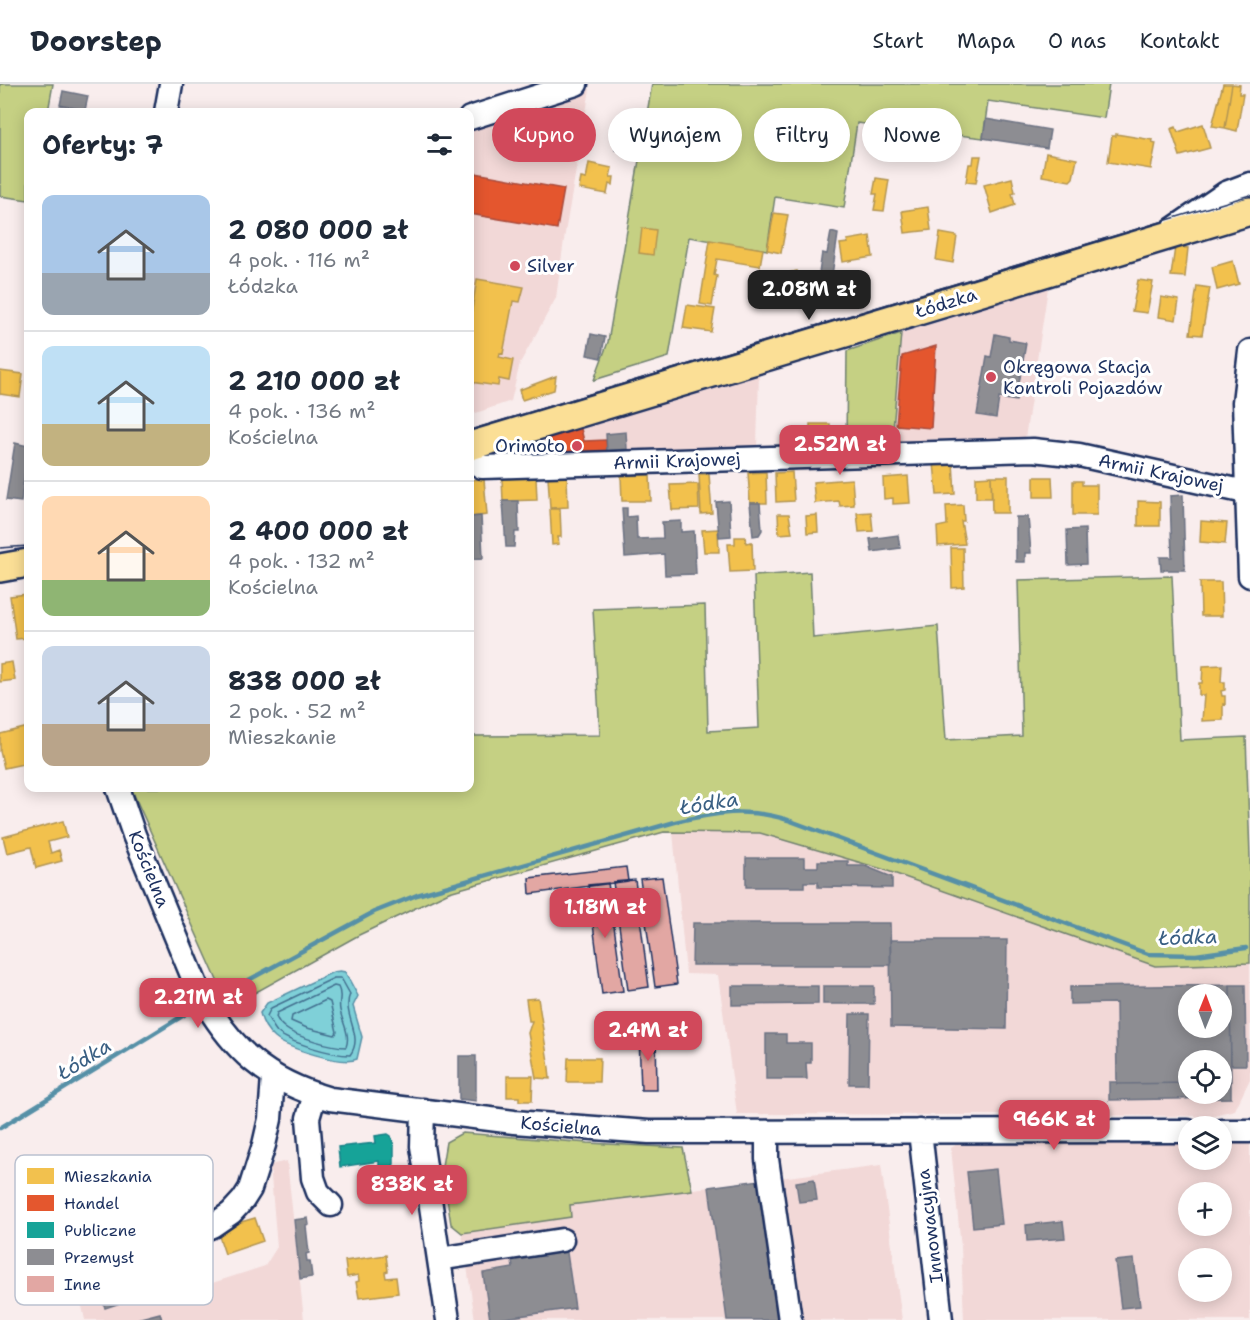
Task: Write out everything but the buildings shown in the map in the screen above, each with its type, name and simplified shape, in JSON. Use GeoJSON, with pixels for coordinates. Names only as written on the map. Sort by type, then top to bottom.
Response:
{"type":"FeatureCollection","features":[{"type":"Feature","properties":{"kind":"main road","name":"Łódzka"},"geometry":{"type":"LineString","coordinates":[[474,447],[1250,211]]}},
{"type":"Feature","properties":{"kind":"main road"},"geometry":{"type":"LineString","coordinates":[[0,568],[24,564]]}},
{"type":"Feature","properties":{"kind":"street"},"geometry":{"type":"LineString","coordinates":[[167,108],[171,84]]}},
{"type":"Feature","properties":{"kind":"street"},"geometry":{"type":"LineString","coordinates":[[474,116],[511,94],[576,84]]}},
{"type":"Feature","properties":{"kind":"street"},"geometry":{"type":"LineString","coordinates":[[1160,238],[1226,193],[1250,184]]}},
{"type":"Feature","properties":{"kind":"street"},"geometry":{"type":"LineString","coordinates":[[1250,351],[1244,402],[1250,576]]}},
{"type":"Feature","properties":{"kind":"street","name":"Armii Krajowej"},"geometry":{"type":"LineString","coordinates":[[474,457],[477,464],[482,467],[1033,450],[1079,456],[1248,493]]}},
{"type":"Feature","properties":{"kind":"street","name":"Kościelna"},"geometry":{"type":"LineString","coordinates":[[119,792],[134,835],[200,992],[213,1015],[229,1038],[273,1076],[282,1082],[330,1099],[514,1122],[649,1132],[1178,1131]]}},
{"type":"Feature","properties":{"kind":"street"},"geometry":{"type":"LineString","coordinates":[[213,1225],[231,1213],[250,1189],[270,1119],[273,1076]]}},
{"type":"Feature","properties":{"kind":"street"},"geometry":{"type":"LineString","coordinates":[[315,1094],[308,1118],[313,1178],[318,1192],[331,1204]]}},
{"type":"Feature","properties":{"kind":"street"},"geometry":{"type":"LineString","coordinates":[[423,1110],[422,1146],[448,1320]]}},
{"type":"Feature","properties":{"kind":"street","name":"Innowacyjna"},"geometry":{"type":"LineString","coordinates":[[920,1131],[941,1320]]}},
{"type":"Feature","properties":{"kind":"street"},"geometry":{"type":"LineString","coordinates":[[1232,1131],[1250,1131]]}},
{"type":"Feature","properties":{"kind":"street"},"geometry":{"type":"LineString","coordinates":[[767,1132],[766,1159],[790,1320]]}},
{"type":"Feature","properties":{"kind":"street"},"geometry":{"type":"LineString","coordinates":[[439,1259],[562,1240]]}},
{"type":"Feature","properties":{"kind":"shaded area","name":"Silver"},"geometry":{"type":"Polygon","coordinates":[[[590,89],[587,108],[532,108],[590,89]]]}},
{"type":"Feature","properties":{"kind":"shaded area","name":"Silver"},"geometry":{"type":"Polygon","coordinates":[[[492,121],[492,162],[577,162],[556,298],[520,363],[511,401],[474,414],[474,127],[492,121]]]}},
{"type":"Feature","properties":{"kind":"shaded area","name":"Okręgowa Stacja Kontroli Pojazdów"},"geometry":{"type":"Polygon","coordinates":[[[1048,288],[1025,438],[892,442],[901,333],[1048,288]]]}},
{"type":"Feature","properties":{"kind":"shaded area"},"geometry":{"type":"Polygon","coordinates":[[[759,375],[757,446],[607,451],[606,440],[584,441],[581,429],[759,375]]]}},
{"type":"Feature","properties":{"kind":"shaded area"},"geometry":{"type":"Polygon","coordinates":[[[673,832],[760,833],[882,869],[1154,966],[1250,963],[1250,1079],[1235,1110],[1209,1116],[737,1114],[718,975],[686,974],[673,832]]]}},
{"type":"Feature","properties":{"kind":"shaded area"},"geometry":{"type":"Polygon","coordinates":[[[962,1141],[1178,1142],[1178,1170],[1232,1170],[1232,1142],[1250,1142],[1250,1320],[964,1320],[961,1247],[951,1148],[962,1141]]]}},
{"type":"Feature","properties":{"kind":"shaded area"},"geometry":{"type":"Polygon","coordinates":[[[287,1161],[304,1320],[85,1320],[82,1305],[213,1305],[213,1283],[265,1266],[277,1247],[270,1165],[287,1161]]]}},
{"type":"Feature","properties":{"kind":"shaded area"},"geometry":{"type":"Polygon","coordinates":[[[881,1165],[902,1320],[475,1320],[462,1233],[571,1217],[569,1205],[881,1165]]]}},
{"type":"Feature","properties":{"kind":"green space"},"geometry":{"type":"Polygon","coordinates":[[[0,84],[53,84],[49,108],[24,108],[24,199],[0,196],[0,84]]]}},
{"type":"Feature","properties":{"kind":"green space"},"geometry":{"type":"Polygon","coordinates":[[[652,84],[1109,84],[1104,118],[988,101],[983,138],[962,136],[962,108],[862,108],[862,124],[857,123],[844,208],[775,197],[767,250],[689,237],[669,357],[594,380],[608,342],[639,162],[742,162],[742,108],[648,108],[652,84]]]}},
{"type":"Feature","properties":{"kind":"green space"},"geometry":{"type":"Polygon","coordinates":[[[901,333],[892,442],[846,444],[847,351],[901,333]]]}},
{"type":"Feature","properties":{"kind":"green space"},"geometry":{"type":"Polygon","coordinates":[[[810,572],[813,638],[938,626],[946,740],[1022,736],[1018,580],[1172,576],[1180,740],[1246,737],[1250,856],[1250,963],[1155,966],[882,869],[760,833],[664,832],[449,892],[359,935],[229,1007],[133,792],[474,792],[474,736],[600,735],[593,609],[705,605],[708,731],[759,728],[754,576],[810,572]]]}},
{"type":"Feature","properties":{"kind":"green space"},"geometry":{"type":"Polygon","coordinates":[[[462,1133],[683,1148],[692,1190],[570,1205],[571,1217],[462,1233],[451,1224],[442,1166],[446,1142],[462,1133]]]}},
{"type":"Feature","properties":{"kind":"water"},"geometry":{"type":"Polygon","coordinates":[[[333,972],[345,972],[358,996],[353,1006],[362,1037],[357,1059],[350,1061],[315,1055],[281,1042],[272,1036],[260,1013],[267,1003],[333,972]]]}},
{"type":"Feature","properties":{"kind":"waterway","name":"Łódka"},"geometry":{"type":"LineString","coordinates":[[221,995],[374,912],[417,895],[675,822],[731,813],[759,814],[788,820],[1148,954],[1196,955],[1246,948]]}},
{"type":"Feature","properties":{"kind":"waterway","name":"Łódka"},"geometry":{"type":"LineString","coordinates":[[0,1128],[184,1015]]}},
{"type":"Feature","properties":{"kind":"tram line"},"geometry":{"type":"LineString","coordinates":[[474,429],[1250,195]]}},
{"type":"Feature","properties":{"kind":"tram line"},"geometry":{"type":"LineString","coordinates":[[0,548],[24,546]]}},
{"type":"Feature","properties":{"kind":"place","name":"Silver"},"geometry":{"type":"Point","coordinates":[515,266]}},
{"type":"Feature","properties":{"kind":"place","name":"Okręgowa Stacja Kontroli Pojazdów"},"geometry":{"type":"Point","coordinates":[991,377]}},
{"type":"Feature","properties":{"kind":"place","name":"Orimoto"},"geometry":{"type":"Point","coordinates":[577,446]}}]}
